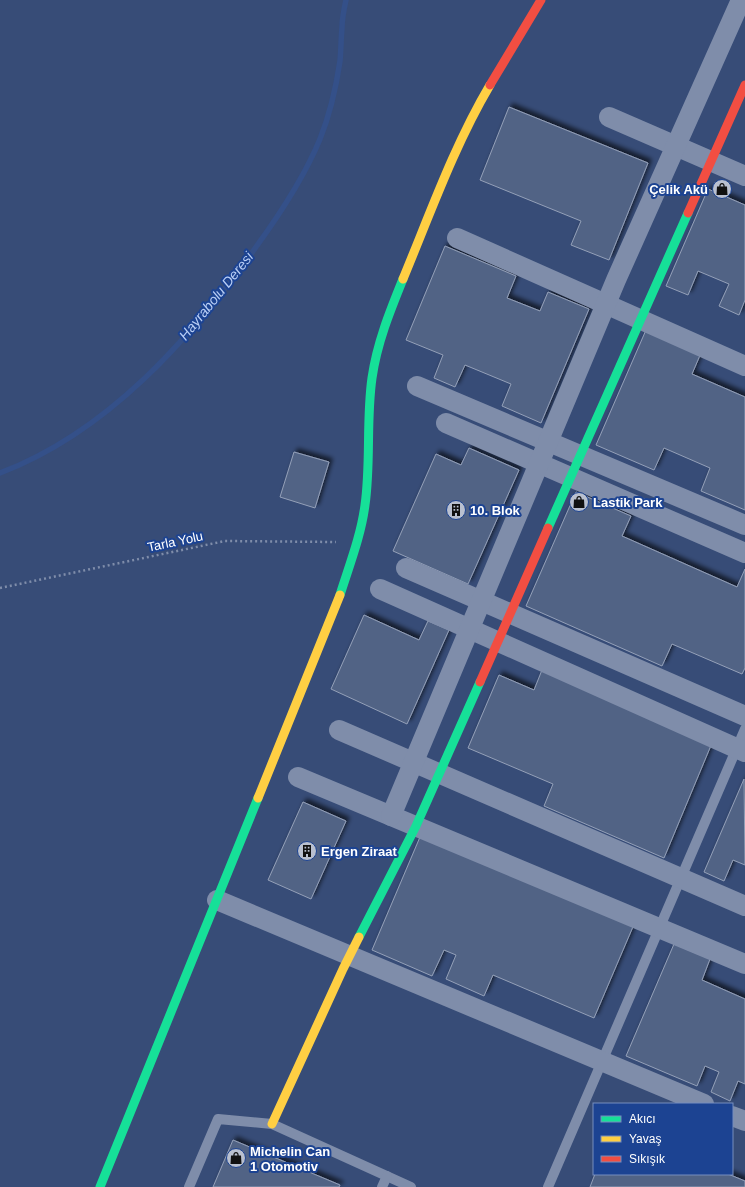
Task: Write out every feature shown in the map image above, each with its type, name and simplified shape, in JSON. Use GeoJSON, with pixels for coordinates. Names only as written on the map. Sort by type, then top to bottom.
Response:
{"type":"FeatureCollection","features":[{"type":"Feature","properties":{"kind":"main road"},"geometry":{"type":"LineString","coordinates":[[100,1187],[335,609],[357,542],[365,506],[369,472],[372,378],[379,344],[389,314],[437,195],[468,125],[541,0]]}},
{"type":"Feature","properties":{"kind":"main road"},"geometry":{"type":"LineString","coordinates":[[272,1124],[350,956],[416,826],[440,774],[745,85]]}},
{"type":"Feature","properties":{"kind":"street"},"geometry":{"type":"LineString","coordinates":[[391,816],[606,304],[741,0]]}},
{"type":"Feature","properties":{"kind":"street"},"geometry":{"type":"LineString","coordinates":[[609,118],[745,176]]}},
{"type":"Feature","properties":{"kind":"street"},"geometry":{"type":"LineString","coordinates":[[457,238],[745,366]]}},
{"type":"Feature","properties":{"kind":"street"},"geometry":{"type":"LineString","coordinates":[[417,386],[745,525]]}},
{"type":"Feature","properties":{"kind":"street"},"geometry":{"type":"LineString","coordinates":[[446,423],[745,553]]}},
{"type":"Feature","properties":{"kind":"street"},"geometry":{"type":"LineString","coordinates":[[406,568],[745,716]]}},
{"type":"Feature","properties":{"kind":"street"},"geometry":{"type":"LineString","coordinates":[[380,589],[741,750]]}},
{"type":"Feature","properties":{"kind":"street"},"geometry":{"type":"LineString","coordinates":[[339,730],[745,906]]}},
{"type":"Feature","properties":{"kind":"street"},"geometry":{"type":"LineString","coordinates":[[298,777],[745,964]]}},
{"type":"Feature","properties":{"kind":"street"},"geometry":{"type":"LineString","coordinates":[[217,900],[702,1103]]}},
{"type":"Feature","properties":{"kind":"street"},"geometry":{"type":"LineString","coordinates":[[733,1116],[745,1121]]}},
{"type":"Feature","properties":{"kind":"lane"},"geometry":{"type":"LineString","coordinates":[[548,1187],[681,878],[741,750],[745,729]]}},
{"type":"Feature","properties":{"kind":"lane"},"geometry":{"type":"LineString","coordinates":[[189,1187],[218,1119],[272,1124],[411,1187]]}},
{"type":"Feature","properties":{"kind":"lane"},"geometry":{"type":"LineString","coordinates":[[382,1187],[387,1176]]}},
{"type":"Feature","properties":{"kind":"path","name":"Tarla Yolu"},"geometry":{"type":"LineString","coordinates":[[0,588],[225,541],[357,542]]}},
{"type":"Feature","properties":{"kind":"building"},"geometry":{"type":"Polygon","coordinates":[[[509,107],[648,163],[609,260],[571,245],[581,221],[480,180],[509,107]]]}},
{"type":"Feature","properties":{"kind":"building"},"geometry":{"type":"Polygon","coordinates":[[[708,189],[745,205],[745,300],[739,315],[719,306],[729,284],[698,271],[688,295],[666,286],[708,189]]]}},
{"type":"Feature","properties":{"kind":"building"},"geometry":{"type":"Polygon","coordinates":[[[445,246],[516,276],[507,298],[540,311],[548,292],[589,309],[541,423],[502,406],[511,384],[465,365],[455,387],[434,378],[443,355],[406,340],[445,246]]]}},
{"type":"Feature","properties":{"kind":"building"},"geometry":{"type":"Polygon","coordinates":[[[646,330],[701,353],[692,374],[745,397],[745,510],[701,491],[710,468],[664,448],[654,470],[596,445],[646,330]]]}},
{"type":"Feature","properties":{"kind":"building","name":"10. Blok"},"geometry":{"type":"Polygon","coordinates":[[[469,448],[519,470],[468,584],[393,551],[436,454],[461,465],[469,448]]]}},
{"type":"Feature","properties":{"kind":"building"},"geometry":{"type":"Polygon","coordinates":[[[294,452],[329,462],[315,508],[280,497],[294,452]]]}},
{"type":"Feature","properties":{"kind":"building"},"geometry":{"type":"Polygon","coordinates":[[[576,492],[631,516],[622,536],[737,587],[745,569],[745,668],[742,674],[672,644],[662,666],[526,606],[576,492]]]}},
{"type":"Feature","properties":{"kind":"building"},"geometry":{"type":"Polygon","coordinates":[[[364,615],[419,640],[428,621],[449,630],[407,724],[331,689],[364,615]]]}},
{"type":"Feature","properties":{"kind":"building"},"geometry":{"type":"Polygon","coordinates":[[[542,670],[712,743],[664,858],[544,806],[553,784],[468,748],[499,675],[534,690],[542,670]]]}},
{"type":"Feature","properties":{"kind":"building"},"geometry":{"type":"Polygon","coordinates":[[[744,779],[745,865],[733,860],[724,881],[704,872],[744,779]]]}},
{"type":"Feature","properties":{"kind":"building","name":"Ergen Ziraat"},"geometry":{"type":"Polygon","coordinates":[[[303,802],[346,821],[311,899],[268,880],[303,802]]]}},
{"type":"Feature","properties":{"kind":"building"},"geometry":{"type":"Polygon","coordinates":[[[420,837],[635,922],[594,1018],[493,975],[484,996],[446,979],[456,955],[444,950],[432,976],[372,950],[420,837]]]}},
{"type":"Feature","properties":{"kind":"building"},"geometry":{"type":"Polygon","coordinates":[[[674,944],[710,959],[702,980],[745,999],[745,1084],[738,1081],[730,1101],[711,1092],[719,1072],[705,1066],[697,1086],[626,1056],[674,944]]]}},
{"type":"Feature","properties":{"kind":"building"},"geometry":{"type":"Polygon","coordinates":[[[233,1140],[340,1185],[339,1187],[213,1187],[233,1140]]]}},
{"type":"Feature","properties":{"kind":"building"},"geometry":{"type":"Polygon","coordinates":[[[595,1175],[730,1175],[745,1181],[745,1187],[590,1187],[595,1175]]]}},
{"type":"Feature","properties":{"kind":"waterway","name":"Hayrabolu Deresi"},"geometry":{"type":"LineString","coordinates":[[0,473],[39,455],[76,433],[111,408],[144,379],[203,315],[256,247],[283,209],[299,182],[324,130],[338,71],[342,21],[346,0]]}},
{"type":"Feature","properties":{"kind":"traffic: fast"},"geometry":{"type":"LineString","coordinates":[[548,528],[688,213]]}},
{"type":"Feature","properties":{"kind":"traffic: fast"},"geometry":{"type":"LineString","coordinates":[[340,595],[358,539],[365,505],[368,473],[370,394],[374,365],[384,327],[403,279]]}},
{"type":"Feature","properties":{"kind":"traffic: fast"},"geometry":{"type":"LineString","coordinates":[[359,937],[416,826],[480,682]]}},
{"type":"Feature","properties":{"kind":"traffic: fast"},"geometry":{"type":"LineString","coordinates":[[100,1187],[258,798]]}},
{"type":"Feature","properties":{"kind":"traffic: slow"},"geometry":{"type":"LineString","coordinates":[[403,279],[454,156],[490,85]]}},
{"type":"Feature","properties":{"kind":"traffic: slow"},"geometry":{"type":"LineString","coordinates":[[258,798],[340,595]]}},
{"type":"Feature","properties":{"kind":"traffic: slow"},"geometry":{"type":"LineString","coordinates":[[272,1124],[359,937]]}},
{"type":"Feature","properties":{"kind":"traffic: jam"},"geometry":{"type":"LineString","coordinates":[[490,85],[541,0]]}},
{"type":"Feature","properties":{"kind":"traffic: jam"},"geometry":{"type":"LineString","coordinates":[[688,213],[745,85]]}},
{"type":"Feature","properties":{"kind":"traffic: jam"},"geometry":{"type":"LineString","coordinates":[[480,682],[548,528]]}},
{"type":"Feature","properties":{"kind":"place","name":"Çelik Akü"},"geometry":{"type":"Point","coordinates":[722,189]}},
{"type":"Feature","properties":{"kind":"place","name":"Lastik Park"},"geometry":{"type":"Point","coordinates":[579,502]}},
{"type":"Feature","properties":{"kind":"place","name":"10. Blok"},"geometry":{"type":"Point","coordinates":[456,510]}},
{"type":"Feature","properties":{"kind":"place","name":"Ergen Ziraat"},"geometry":{"type":"Point","coordinates":[307,851]}},
{"type":"Feature","properties":{"kind":"place","name":"Michelin Can 1 Otomotiv"},"geometry":{"type":"Point","coordinates":[236,1158]}}]}
